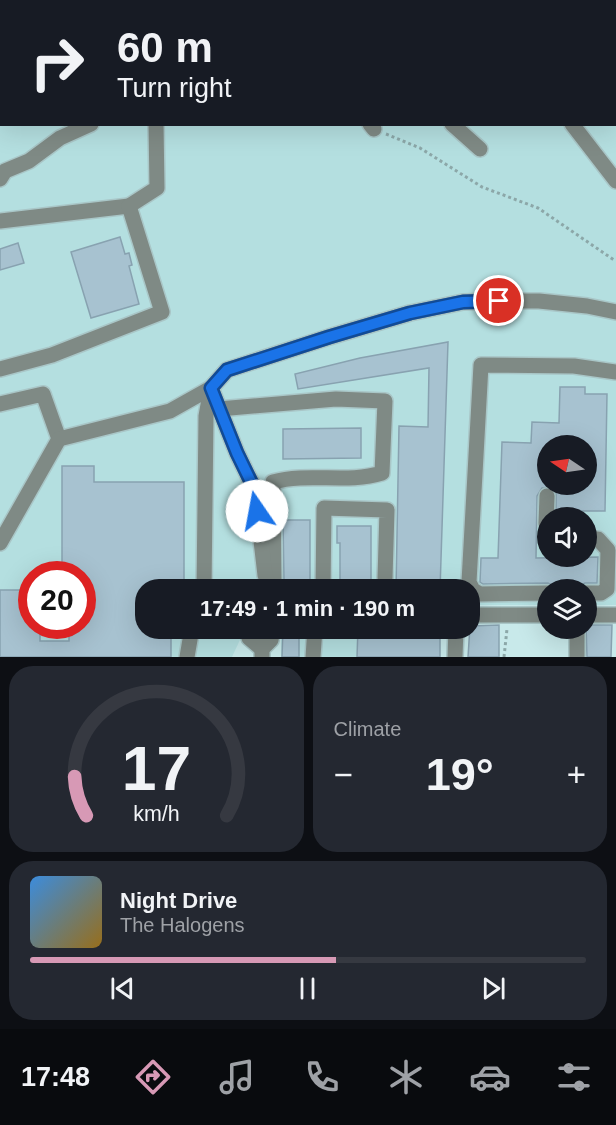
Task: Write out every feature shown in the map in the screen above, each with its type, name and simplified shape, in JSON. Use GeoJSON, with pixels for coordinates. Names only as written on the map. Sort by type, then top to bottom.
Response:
{"type":"FeatureCollection","features":[{"type":"Feature","properties":{"kind":"lane"},"geometry":{"type":"LineString","coordinates":[[0,180],[5,171],[29,161],[60,138],[87,126]]}},
{"type":"Feature","properties":{"kind":"lane"},"geometry":{"type":"LineString","coordinates":[[0,221],[129,206],[157,188],[156,126]]}},
{"type":"Feature","properties":{"kind":"lane"},"geometry":{"type":"LineString","coordinates":[[454,126],[480,149]]}},
{"type":"Feature","properties":{"kind":"lane"},"geometry":{"type":"LineString","coordinates":[[580,128],[616,181]]}},
{"type":"Feature","properties":{"kind":"lane"},"geometry":{"type":"LineString","coordinates":[[0,369],[52,355],[162,312],[129,206]]}},
{"type":"Feature","properties":{"kind":"lane"},"geometry":{"type":"LineString","coordinates":[[0,543],[59,439],[170,411],[211,388],[227,370],[400,316],[463,302],[539,301],[587,306],[616,312]]}},
{"type":"Feature","properties":{"kind":"lane"},"geometry":{"type":"LineString","coordinates":[[470,579],[481,365],[574,366],[616,372]]}},
{"type":"Feature","properties":{"kind":"lane"},"geometry":{"type":"LineString","coordinates":[[211,388],[237,453],[255,490],[266,579]]}},
{"type":"Feature","properties":{"kind":"lane"},"geometry":{"type":"LineString","coordinates":[[204,579],[206,416],[211,388]]}},
{"type":"Feature","properties":{"kind":"lane"},"geometry":{"type":"LineString","coordinates":[[0,404],[43,394],[59,439]]}},
{"type":"Feature","properties":{"kind":"lane"},"geometry":{"type":"LineString","coordinates":[[219,409],[336,399],[385,401],[382,473],[369,477],[290,477],[273,482],[267,579]]}},
{"type":"Feature","properties":{"kind":"lane"},"geometry":{"type":"LineString","coordinates":[[547,496],[547,507]]}},
{"type":"Feature","properties":{"kind":"lane"},"geometry":{"type":"LineString","coordinates":[[322,579],[324,508],[387,510],[385,578]]}},
{"type":"Feature","properties":{"kind":"lane"},"geometry":{"type":"LineString","coordinates":[[597,539],[608,550],[607,589],[597,593]]}},
{"type":"Feature","properties":{"kind":"lane"},"geometry":{"type":"LineString","coordinates":[[480,594],[537,594]]}},
{"type":"Feature","properties":{"kind":"lane"},"geometry":{"type":"LineString","coordinates":[[480,615],[537,615]]}},
{"type":"Feature","properties":{"kind":"lane"},"geometry":{"type":"LineString","coordinates":[[597,615],[616,615]]}},
{"type":"Feature","properties":{"kind":"lane"},"geometry":{"type":"LineString","coordinates":[[187,657],[190,639]]}},
{"type":"Feature","properties":{"kind":"lane"},"geometry":{"type":"LineString","coordinates":[[250,639],[262,653],[271,639]]}},
{"type":"Feature","properties":{"kind":"lane"},"geometry":{"type":"LineString","coordinates":[[313,657],[314,639]]}},
{"type":"Feature","properties":{"kind":"lane"},"geometry":{"type":"LineString","coordinates":[[456,639],[456,657]]}},
{"type":"Feature","properties":{"kind":"lane"},"geometry":{"type":"LineString","coordinates":[[577,657],[578,639]]}},
{"type":"Feature","properties":{"kind":"path"},"geometry":{"type":"LineString","coordinates":[[372,127],[420,148],[482,187],[537,208],[614,260]]}},
{"type":"Feature","properties":{"kind":"path"},"geometry":{"type":"LineString","coordinates":[[504,657],[510,615]]}},
{"type":"Feature","properties":{"kind":"shaded area"},"geometry":{"type":"Polygon","coordinates":[[[0,126],[616,126],[616,605],[597,605],[597,579],[537,579],[537,605],[480,605],[480,579],[135,579],[135,639],[240,639],[232,657],[0,657],[0,126]]]}},
{"type":"Feature","properties":{"kind":"shaded area"},"geometry":{"type":"Polygon","coordinates":[[[281,639],[439,639],[438,657],[281,657],[281,639]]]}},
{"type":"Feature","properties":{"kind":"building"},"geometry":{"type":"Polygon","coordinates":[[[120,237],[125,254],[129,253],[132,265],[129,266],[139,304],[91,318],[71,252],[120,237]]]}},
{"type":"Feature","properties":{"kind":"building"},"geometry":{"type":"Polygon","coordinates":[[[18,243],[24,263],[0,270],[0,249],[18,243]]]}},
{"type":"Feature","properties":{"kind":"building"},"geometry":{"type":"Polygon","coordinates":[[[448,342],[440,579],[396,579],[399,426],[428,427],[429,368],[298,389],[295,374],[360,358],[448,342]]]}},
{"type":"Feature","properties":{"kind":"building"},"geometry":{"type":"Polygon","coordinates":[[[560,387],[585,387],[585,394],[607,394],[605,511],[597,511],[597,507],[556,507],[556,495],[597,495],[597,435],[537,435],[537,567],[597,567],[598,557],[597,583],[597,579],[537,579],[537,583],[483,584],[480,582],[481,558],[498,558],[502,442],[531,443],[532,422],[559,423],[560,387]]]}},
{"type":"Feature","properties":{"kind":"building"},"geometry":{"type":"Polygon","coordinates":[[[361,428],[361,458],[283,459],[283,429],[361,428]]]}},
{"type":"Feature","properties":{"kind":"building"},"geometry":{"type":"Polygon","coordinates":[[[62,466],[94,466],[94,482],[184,482],[184,579],[135,579],[135,639],[171,639],[171,657],[0,657],[0,590],[18,590],[18,639],[69,641],[69,639],[96,639],[96,561],[62,561],[62,466]]]}},
{"type":"Feature","properties":{"kind":"building"},"geometry":{"type":"Polygon","coordinates":[[[283,520],[310,520],[310,579],[284,579],[283,520]]]}},
{"type":"Feature","properties":{"kind":"building"},"geometry":{"type":"Polygon","coordinates":[[[337,526],[371,526],[371,579],[340,579],[340,543],[337,543],[337,526]]]}},
{"type":"Feature","properties":{"kind":"building"},"geometry":{"type":"Polygon","coordinates":[[[499,625],[499,657],[468,657],[469,639],[480,639],[480,626],[499,625]]]}},
{"type":"Feature","properties":{"kind":"building"},"geometry":{"type":"Polygon","coordinates":[[[597,625],[612,625],[611,657],[587,657],[586,639],[597,639],[597,625]]]}},
{"type":"Feature","properties":{"kind":"building"},"geometry":{"type":"Polygon","coordinates":[[[283,639],[299,639],[299,657],[282,657],[283,639]]]}},
{"type":"Feature","properties":{"kind":"building"},"geometry":{"type":"Polygon","coordinates":[[[358,639],[440,639],[440,657],[357,657],[358,639]]]}},
{"type":"Feature","properties":{"kind":"route"},"geometry":{"type":"LineString","coordinates":[[257,511],[255,490],[237,453],[211,388],[227,370],[410,313],[463,302],[499,301]]}}]}
